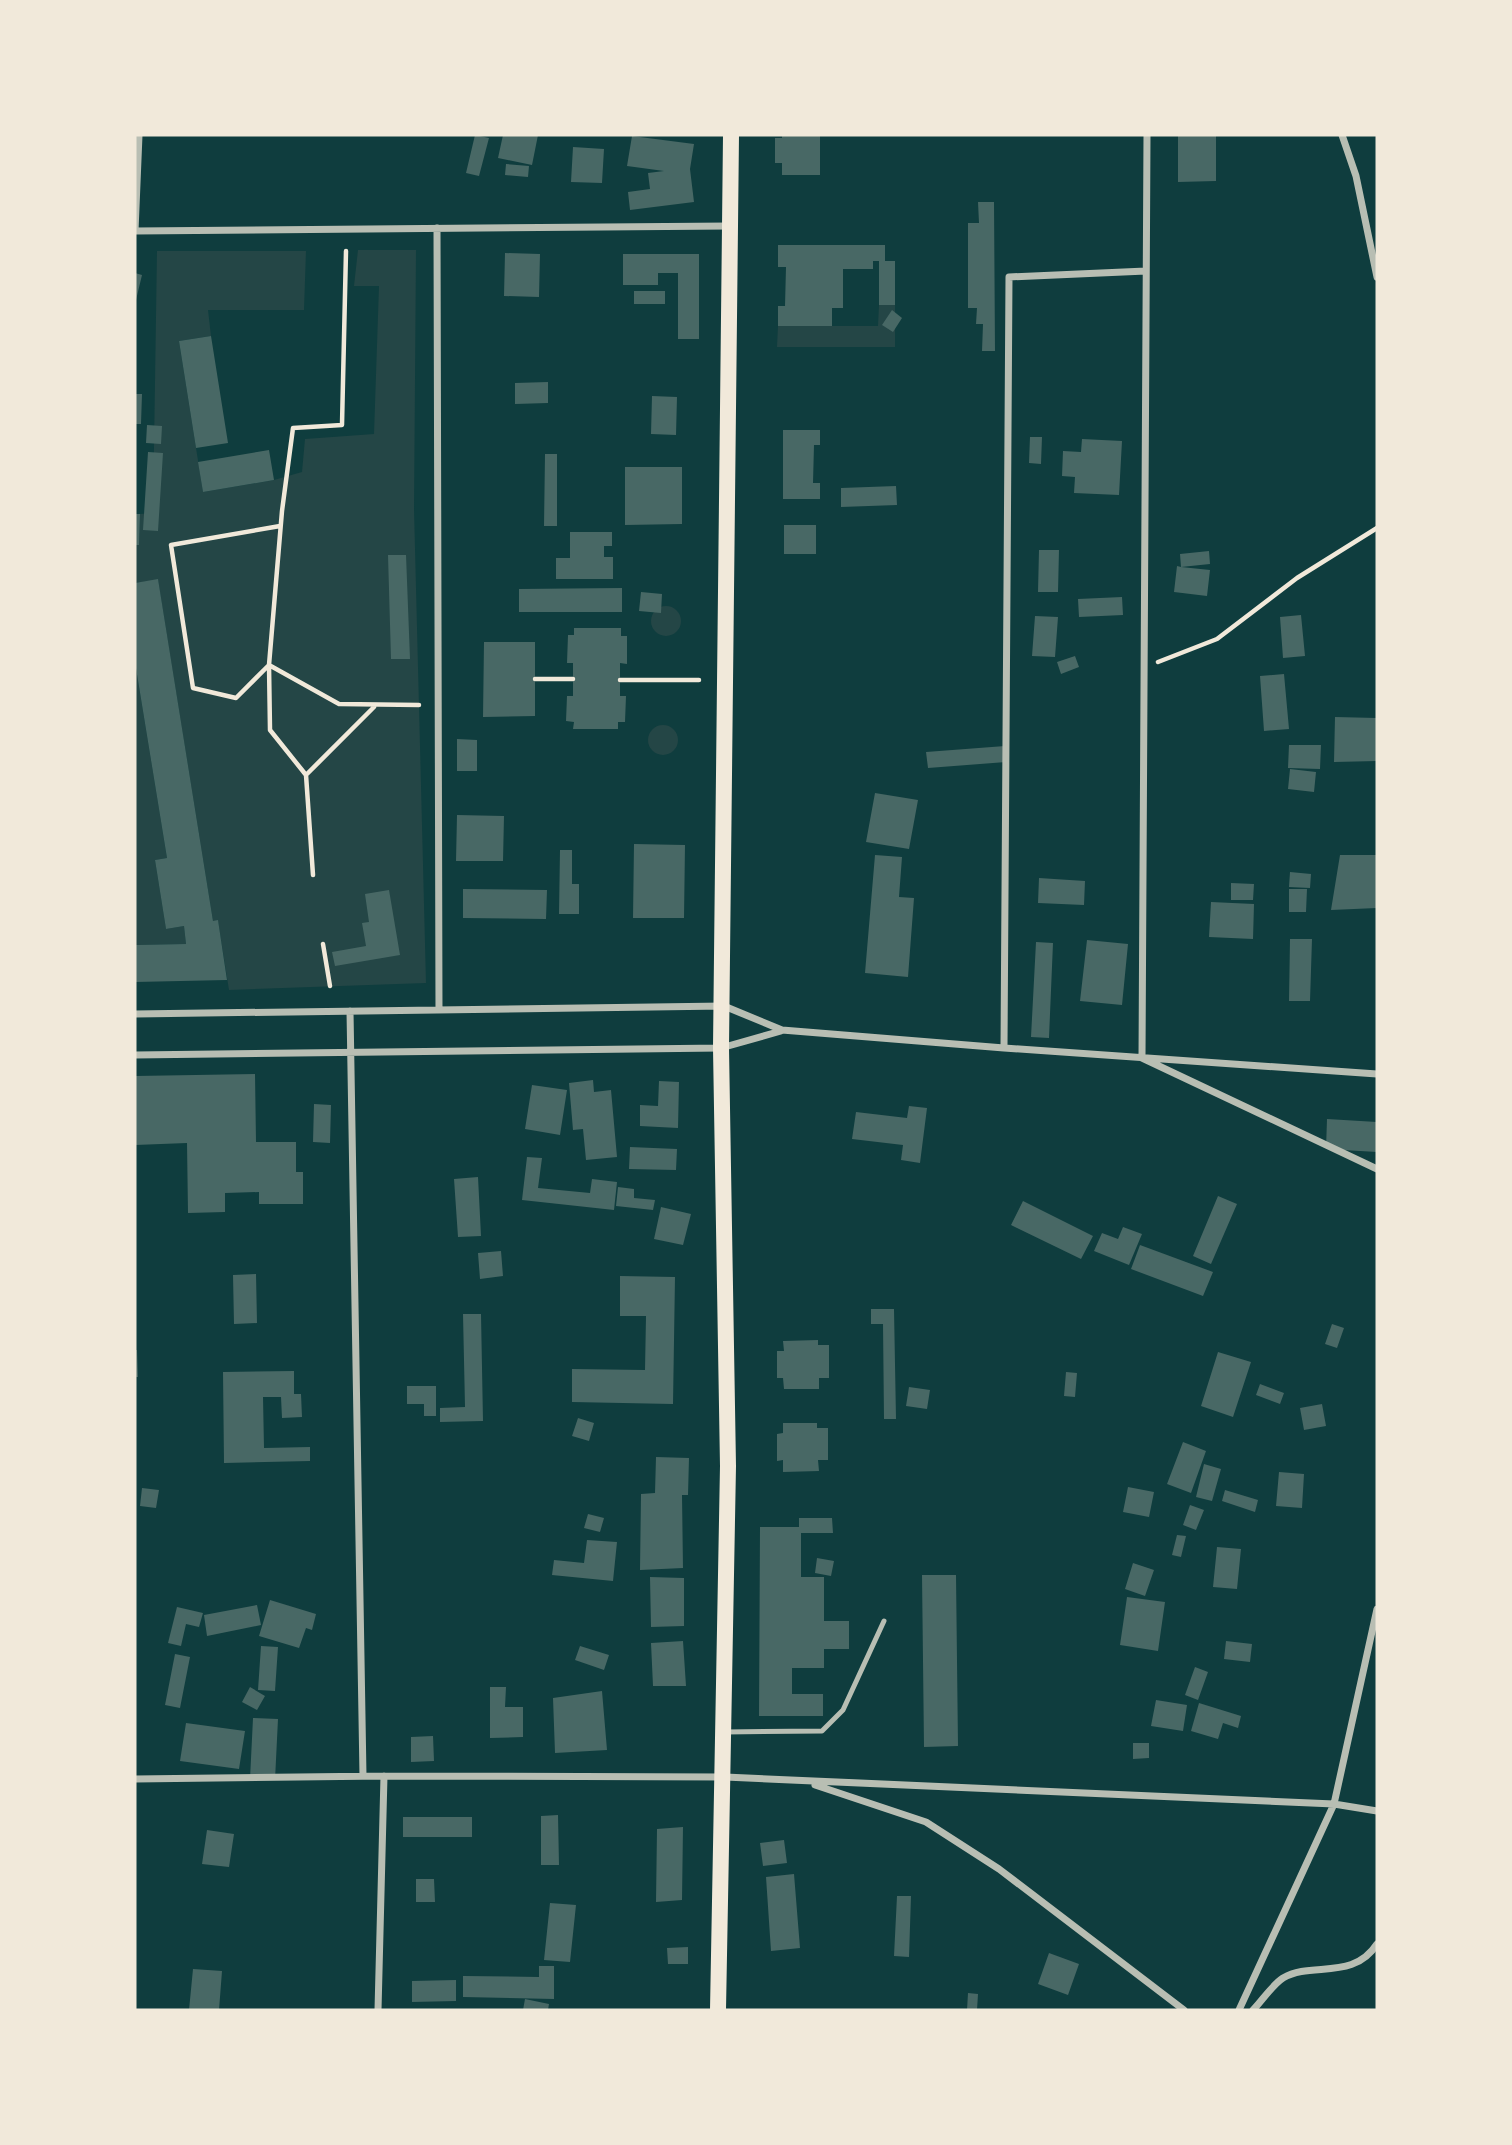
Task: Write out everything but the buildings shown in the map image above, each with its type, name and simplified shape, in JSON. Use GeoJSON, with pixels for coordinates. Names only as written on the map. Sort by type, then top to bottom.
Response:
{"type":"FeatureCollection","features":[{"type":"Feature","properties":{"kind":"main road"},"geometry":{"type":"LineString","coordinates":[[718,2010],[725,1777],[728,1466],[721,1048],[731,135]]}},
{"type":"Feature","properties":{"kind":"street"},"geometry":{"type":"LineString","coordinates":[[139,135],[135,231],[731,226]]}},
{"type":"Feature","properties":{"kind":"street"},"geometry":{"type":"LineString","coordinates":[[1142,1058],[1147,135]]}},
{"type":"Feature","properties":{"kind":"street"},"geometry":{"type":"LineString","coordinates":[[1342,135],[1356,176],[1377,277]]}},
{"type":"Feature","properties":{"kind":"street"},"geometry":{"type":"LineString","coordinates":[[437,228],[439,1010]]}},
{"type":"Feature","properties":{"kind":"street"},"geometry":{"type":"LineString","coordinates":[[1004,1048],[1009,277],[1146,271]]}},
{"type":"Feature","properties":{"kind":"street"},"geometry":{"type":"LineString","coordinates":[[135,1014],[723,1006],[782,1030],[1377,1074]]}},
{"type":"Feature","properties":{"kind":"street"},"geometry":{"type":"LineString","coordinates":[[351,1012],[363,1776]]}},
{"type":"Feature","properties":{"kind":"street"},"geometry":{"type":"LineString","coordinates":[[135,1055],[721,1048],[782,1030]]}},
{"type":"Feature","properties":{"kind":"street"},"geometry":{"type":"LineString","coordinates":[[1142,1058],[1377,1169]]}},
{"type":"Feature","properties":{"kind":"street"},"geometry":{"type":"LineString","coordinates":[[1239,2010],[1334,1804],[1377,1609]]}},
{"type":"Feature","properties":{"kind":"street"},"geometry":{"type":"LineString","coordinates":[[135,1779],[363,1776],[725,1777],[1334,1804],[1377,1811]]}},
{"type":"Feature","properties":{"kind":"street"},"geometry":{"type":"LineString","coordinates":[[378,2010],[384,1776]]}},
{"type":"Feature","properties":{"kind":"street"},"geometry":{"type":"LineString","coordinates":[[806,1782],[926,1822],[999,1869],[1184,2010]]}},
{"type":"Feature","properties":{"kind":"street"},"geometry":{"type":"LineString","coordinates":[[1253,2010],[1283,1978],[1349,1966],[1365,1958],[1377,1944]]}},
{"type":"Feature","properties":{"kind":"lane"},"geometry":{"type":"LineString","coordinates":[[725,1732],[822,1731],[843,1710],[884,1620]]}},
{"type":"Feature","properties":{"kind":"path"},"geometry":{"type":"LineString","coordinates":[[313,875],[306,775],[270,730],[269,664],[280,526],[293,428],[341,425],[345,251]]}},
{"type":"Feature","properties":{"kind":"path"},"geometry":{"type":"LineString","coordinates":[[269,664],[236,698],[193,688],[172,545],[280,526]]}},
{"type":"Feature","properties":{"kind":"path"},"geometry":{"type":"LineString","coordinates":[[1144,668],[1217,639],[1297,578],[1377,528]]}},
{"type":"Feature","properties":{"kind":"path"},"geometry":{"type":"LineString","coordinates":[[269,664],[339,705],[419,705]]}},
{"type":"Feature","properties":{"kind":"path"},"geometry":{"type":"LineString","coordinates":[[535,680],[573,679]]}},
{"type":"Feature","properties":{"kind":"path"},"geometry":{"type":"LineString","coordinates":[[620,680],[699,680]]}},
{"type":"Feature","properties":{"kind":"path"},"geometry":{"type":"LineString","coordinates":[[306,775],[375,707]]}},
{"type":"Feature","properties":{"kind":"path"},"geometry":{"type":"LineString","coordinates":[[323,944],[330,986]]}},
{"type":"Feature","properties":{"kind":"shaded area"},"geometry":{"type":"Polygon","coordinates":[[[358,250],[416,250],[414,509],[426,983],[229,990],[218,921],[213,921],[158,580],[135,583],[135,545],[139,544],[140,514],[153,513],[157,251],[306,251],[304,310],[208,310],[211,336],[179,341],[203,492],[274,480],[302,472],[305,439],[374,434],[379,286],[354,286],[358,250]]]}},
{"type":"Feature","properties":{"kind":"shaded area"},"geometry":{"type":"Polygon","coordinates":[[[879,305],[895,305],[895,347],[777,347],[778,326],[878,326],[879,305]]]}},
{"type":"Feature","properties":{"kind":"shaded area"},"geometry":{"type":"Polygon","coordinates":[[[666,606],[677,610],[681,621],[677,632],[666,636],[655,632],[651,621],[655,610],[666,606]]]}},
{"type":"Feature","properties":{"kind":"shaded area"},"geometry":{"type":"Polygon","coordinates":[[[135,662],[167,858],[155,860],[166,929],[184,926],[186,944],[135,945],[135,662]]]}},
{"type":"Feature","properties":{"kind":"shaded area"},"geometry":{"type":"Polygon","coordinates":[[[663,725],[674,729],[678,740],[674,751],[663,755],[652,751],[648,740],[652,729],[663,725]]]}}]}
